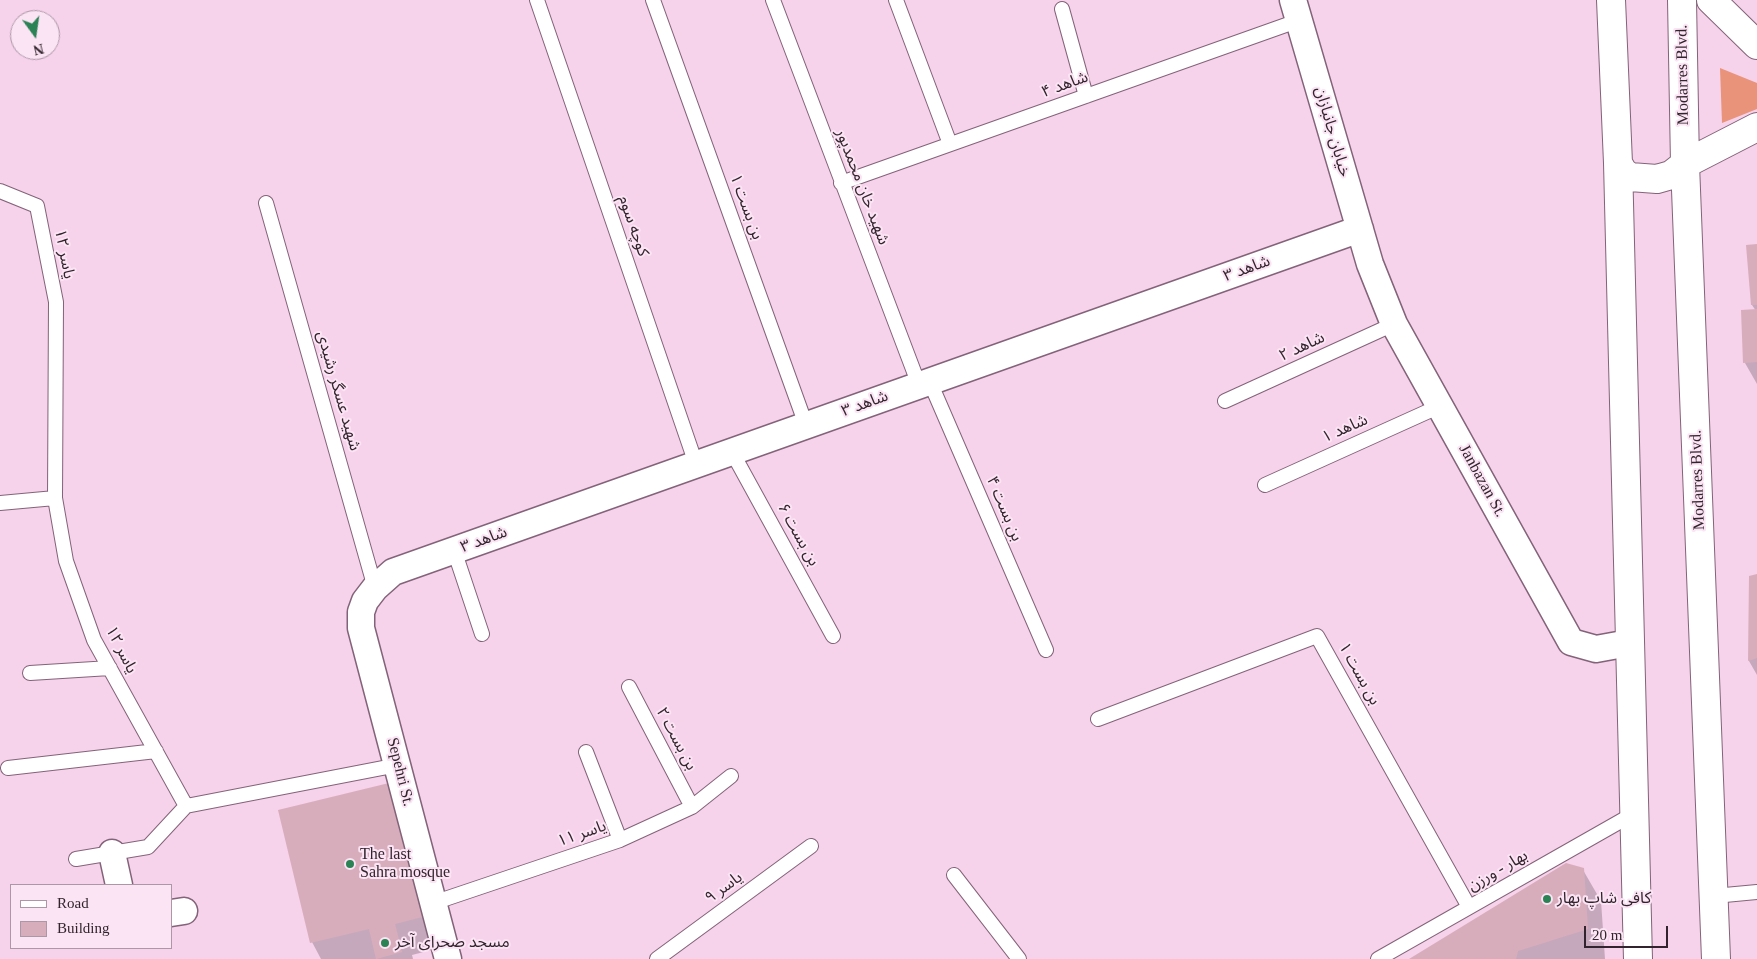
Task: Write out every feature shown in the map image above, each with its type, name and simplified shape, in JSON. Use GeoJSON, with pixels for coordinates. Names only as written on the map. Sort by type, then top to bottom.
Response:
{"type":"FeatureCollection","features":[{"type":"Feature","properties":{"kind":"main road"},"geometry":{"type":"LineString","coordinates":[[1611,0],[1618,163],[1638,959]]}},
{"type":"Feature","properties":{"kind":"main road","name":"Modarres Blvd."},"geometry":{"type":"LineString","coordinates":[[1682,0],[1685,164],[1716,959]]}},
{"type":"Feature","properties":{"kind":"main road"},"geometry":{"type":"LineString","coordinates":[[1711,0],[1757,45]]}},
{"type":"Feature","properties":{"kind":"main road"},"geometry":{"type":"LineString","coordinates":[[1618,163],[1623,172],[1630,176],[1644,179],[1671,176],[1685,164],[1757,127]]}},
{"type":"Feature","properties":{"kind":"street","name":"خیابان جانبازان"},"geometry":{"type":"LineString","coordinates":[[1297,10],[1370,264],[1394,324]]}},
{"type":"Feature","properties":{"kind":"street","name":"شاهد ۳"},"geometry":{"type":"LineString","coordinates":[[375,588],[393,572],[1360,229]]}},
{"type":"Feature","properties":{"kind":"street","name":"Janbazan St."},"geometry":{"type":"LineString","coordinates":[[1394,324],[1572,642],[1596,650],[1630,642]]}},
{"type":"Feature","properties":{"kind":"street","name":"Sepehri St."},"geometry":{"type":"LineString","coordinates":[[375,588],[365,601],[361,628],[448,959]]}},
{"type":"Feature","properties":{"kind":"street"},"geometry":{"type":"LineString","coordinates":[[112,853],[119,884]]}},
{"type":"Feature","properties":{"kind":"lane","name":"کوچه سوم"},"geometry":{"type":"LineString","coordinates":[[537,0],[696,464]]}},
{"type":"Feature","properties":{"kind":"lane","name":"بن بست ۱"},"geometry":{"type":"LineString","coordinates":[[653,0],[806,425]]}},
{"type":"Feature","properties":{"kind":"lane","name":"شهید خان محمدپور"},"geometry":{"type":"LineString","coordinates":[[773,0],[841,183],[924,383]]}},
{"type":"Feature","properties":{"kind":"lane"},"geometry":{"type":"LineString","coordinates":[[896,0],[950,144]]}},
{"type":"Feature","properties":{"kind":"lane"},"geometry":{"type":"LineString","coordinates":[[1062,9],[1086,96]]}},
{"type":"Feature","properties":{"kind":"lane","name":"شاهد ۴"},"geometry":{"type":"LineString","coordinates":[[841,183],[1086,96],[1297,10]]}},
{"type":"Feature","properties":{"kind":"lane","name":"یاسر ۱۲"},"geometry":{"type":"LineString","coordinates":[[0,191],[37,206],[56,302],[55,498],[66,561],[94,640],[186,806]]}},
{"type":"Feature","properties":{"kind":"lane","name":"شهید عسگر رشیدی"},"geometry":{"type":"LineString","coordinates":[[266,203],[375,588]]}},
{"type":"Feature","properties":{"kind":"lane","name":"شاهد ۲"},"geometry":{"type":"LineString","coordinates":[[1225,402],[1394,324]]}},
{"type":"Feature","properties":{"kind":"lane","name":"بن بست ۴"},"geometry":{"type":"LineString","coordinates":[[924,383],[1046,650]]}},
{"type":"Feature","properties":{"kind":"lane","name":"شاهد ۱"},"geometry":{"type":"LineString","coordinates":[[1265,485],[1440,406]]}},
{"type":"Feature","properties":{"kind":"lane","name":"بن بست ۶"},"geometry":{"type":"LineString","coordinates":[[732,452],[833,636]]}},
{"type":"Feature","properties":{"kind":"lane"},"geometry":{"type":"LineString","coordinates":[[0,503],[55,498]]}},
{"type":"Feature","properties":{"kind":"lane"},"geometry":{"type":"LineString","coordinates":[[454,550],[482,634]]}},
{"type":"Feature","properties":{"kind":"lane","name":"بن بست ۱"},"geometry":{"type":"LineString","coordinates":[[1098,719],[1317,636],[1469,907]]}},
{"type":"Feature","properties":{"kind":"lane"},"geometry":{"type":"LineString","coordinates":[[30,673],[110,668]]}},
{"type":"Feature","properties":{"kind":"lane","name":"بن بست ۲"},"geometry":{"type":"LineString","coordinates":[[630,687],[692,807]]}},
{"type":"Feature","properties":{"kind":"lane"},"geometry":{"type":"LineString","coordinates":[[8,768],[156,750]]}},
{"type":"Feature","properties":{"kind":"lane"},"geometry":{"type":"LineString","coordinates":[[586,752],[620,840]]}},
{"type":"Feature","properties":{"kind":"lane"},"geometry":{"type":"LineString","coordinates":[[76,859],[148,847],[186,806],[398,765]]}},
{"type":"Feature","properties":{"kind":"lane","name":"یاسر ۱۱"},"geometry":{"type":"LineString","coordinates":[[432,903],[620,840],[692,807],[731,776]]}},
{"type":"Feature","properties":{"kind":"lane","name":"بهار - ورزن"},"geometry":{"type":"LineString","coordinates":[[1378,959],[1635,813]]}},
{"type":"Feature","properties":{"kind":"lane","name":"یاسر ۹"},"geometry":{"type":"LineString","coordinates":[[657,959],[811,846]]}},
{"type":"Feature","properties":{"kind":"lane"},"geometry":{"type":"LineString","coordinates":[[954,875],[1019,959]]}},
{"type":"Feature","properties":{"kind":"lane"},"geometry":{"type":"LineString","coordinates":[[1714,896],[1757,892]]}},
{"type":"Feature","properties":{"kind":"shaded area"},"geometry":{"type":"Polygon","coordinates":[[[1720,68],[1757,83],[1757,109],[1722,123],[1720,68]]]}},
{"type":"Feature","properties":{"kind":"building"},"geometry":{"type":"Polygon","coordinates":[[[1757,244],[1757,305],[1751,305],[1746,245],[1757,244]]]}},
{"type":"Feature","properties":{"kind":"building"},"geometry":{"type":"Polygon","coordinates":[[[1757,309],[1757,362],[1743,363],[1741,310],[1757,309]]]}},
{"type":"Feature","properties":{"kind":"building"},"geometry":{"type":"Polygon","coordinates":[[[1757,574],[1757,658],[1748,661],[1749,576],[1757,574]]]}},
{"type":"Feature","properties":{"kind":"building","name":"The last Sahra mosque"},"geometry":{"type":"Polygon","coordinates":[[[389,783],[422,917],[395,924],[402,952],[376,959],[369,929],[310,943],[278,810],[389,783]]]}},
{"type":"Feature","properties":{"kind":"building","name":"کافی شاپ بهار"},"geometry":{"type":"Polygon","coordinates":[[[1566,863],[1584,868],[1588,929],[1518,951],[1516,959],[1409,959],[1566,863]]]}},
{"type":"Feature","properties":{"kind":"place","name":"The last Sahra mosque"},"geometry":{"type":"Point","coordinates":[350,864]}},
{"type":"Feature","properties":{"kind":"place","name":"کافی شاپ بهار"},"geometry":{"type":"Point","coordinates":[1547,899]}},
{"type":"Feature","properties":{"kind":"place","name":"مسجد صحرای آخر"},"geometry":{"type":"Point","coordinates":[385,943]}}]}
